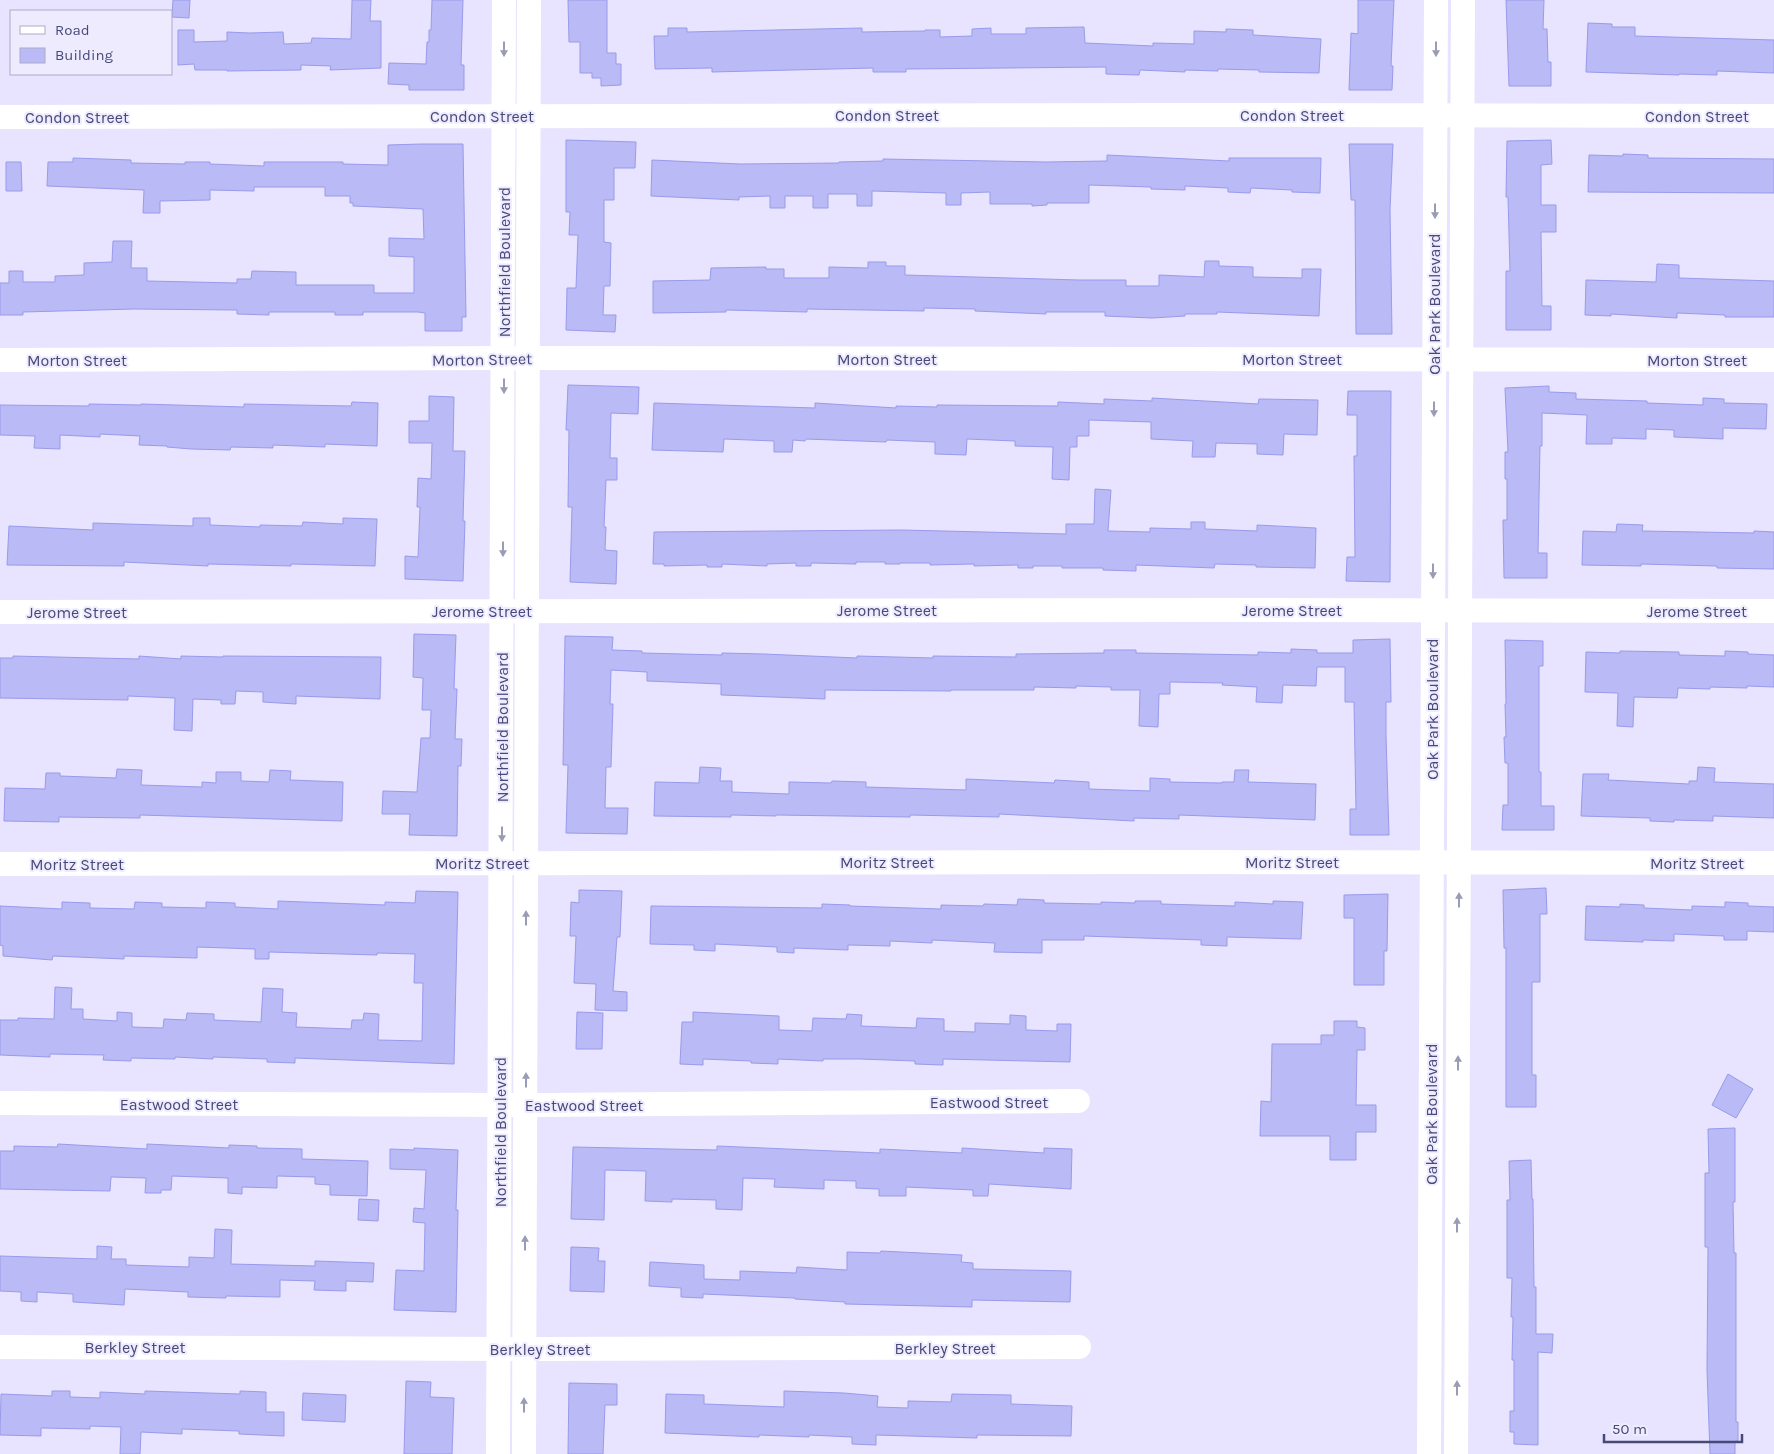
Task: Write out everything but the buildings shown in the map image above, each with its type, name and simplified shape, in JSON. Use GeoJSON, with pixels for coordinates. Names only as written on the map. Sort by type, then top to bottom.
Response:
{"type":"FeatureCollection","features":[{"type":"Feature","properties":{"kind":"street","name":"Northfield Boulevard"},"geometry":{"type":"LineString","coordinates":[[498,1454],[502,863],[504,0]]}},
{"type":"Feature","properties":{"kind":"street","name":"Northfield Boulevard"},"geometry":{"type":"LineString","coordinates":[[524,1454],[530,0]]}},
{"type":"Feature","properties":{"kind":"street","name":"Oak Park Boulevard"},"geometry":{"type":"LineString","coordinates":[[1429,1454],[1436,0]]}},
{"type":"Feature","properties":{"kind":"street","name":"Oak Park Boulevard"},"geometry":{"type":"LineString","coordinates":[[1456,1454],[1463,0]]}},
{"type":"Feature","properties":{"kind":"street","name":"Condon Street"},"geometry":{"type":"LineString","coordinates":[[0,117],[1774,116]]}},
{"type":"Feature","properties":{"kind":"street","name":"Morton Street"},"geometry":{"type":"LineString","coordinates":[[0,360],[1774,360]]}},
{"type":"Feature","properties":{"kind":"street","name":"Jerome Street"},"geometry":{"type":"LineString","coordinates":[[0,612],[1774,611]]}},
{"type":"Feature","properties":{"kind":"street","name":"Moritz Street"},"geometry":{"type":"LineString","coordinates":[[0,864],[1774,863]]}},
{"type":"Feature","properties":{"kind":"street","name":"Eastwood Street"},"geometry":{"type":"LineString","coordinates":[[0,1104],[526,1105],[1078,1101]]}},
{"type":"Feature","properties":{"kind":"street","name":"Berkley Street"},"geometry":{"type":"LineString","coordinates":[[0,1347],[498,1349],[1079,1347]]}},
{"type":"Feature","properties":{"kind":"street"},"geometry":{"type":"LineString","coordinates":[[1430,1418],[1456,1417]]}}]}
